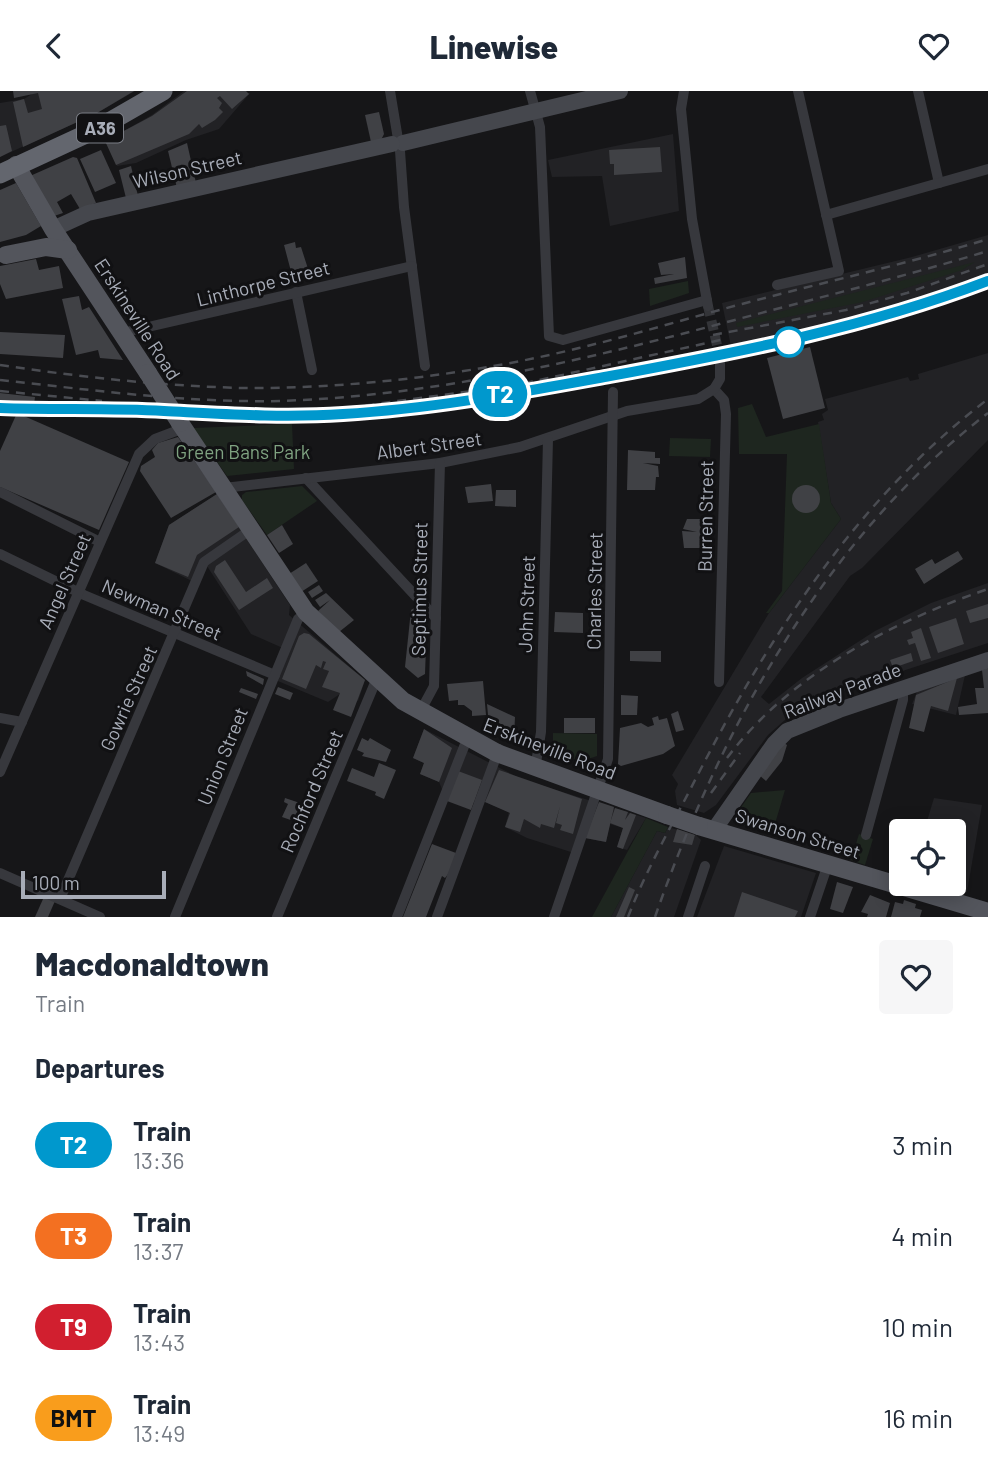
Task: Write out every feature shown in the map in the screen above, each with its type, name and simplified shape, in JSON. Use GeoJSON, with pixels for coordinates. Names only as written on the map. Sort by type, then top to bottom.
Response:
{"type":"FeatureCollection","features":[{"type":"Feature","properties":{"kind":"highway","name":"A36"},"geometry":{"type":"LineString","coordinates":[[8,170],[97,129],[163,91]]}},
{"type":"Feature","properties":{"kind":"main road","name":"Erskineville Road"},"geometry":{"type":"LineString","coordinates":[[8,170],[68,250],[306,612],[382,683],[422,710],[468,735],[537,764],[654,802],[667,815],[707,828]]}},
{"type":"Feature","properties":{"kind":"main road","name":"Wilson Street"},"geometry":{"type":"LineString","coordinates":[[3,255],[53,229]]}},
{"type":"Feature","properties":{"kind":"main road"},"geometry":{"type":"LineString","coordinates":[[3,255],[46,247],[68,250]]}},
{"type":"Feature","properties":{"kind":"main road","name":"Swanson Street"},"geometry":{"type":"LineString","coordinates":[[707,828],[988,910]]}},
{"type":"Feature","properties":{"kind":"street"},"geometry":{"type":"LineString","coordinates":[[390,91],[425,366]]}},
{"type":"Feature","properties":{"kind":"street"},"geometry":{"type":"LineString","coordinates":[[530,91],[536,111],[542,160],[547,333],[552,339],[563,340],[645,316],[708,303],[686,164],[681,109],[684,91]]}},
{"type":"Feature","properties":{"kind":"street","name":"Wilson Street"},"geometry":{"type":"LineString","coordinates":[[53,229],[88,213],[398,144],[600,93],[620,91]]}},
{"type":"Feature","properties":{"kind":"street"},"geometry":{"type":"LineString","coordinates":[[777,285],[839,271],[798,91]]}},
{"type":"Feature","properties":{"kind":"street"},"geometry":{"type":"LineString","coordinates":[[918,91],[939,183]]}},
{"type":"Feature","properties":{"kind":"street"},"geometry":{"type":"LineString","coordinates":[[826,215],[988,169]]}},
{"type":"Feature","properties":{"kind":"street","name":"Linthorpe Street"},"geometry":{"type":"LineString","coordinates":[[122,334],[412,265]]}},
{"type":"Feature","properties":{"kind":"street"},"geometry":{"type":"LineString","coordinates":[[296,292],[312,370]]}},
{"type":"Feature","properties":{"kind":"street"},"geometry":{"type":"LineString","coordinates":[[714,389],[721,373],[720,358]]}},
{"type":"Feature","properties":{"kind":"street","name":"Albert Street"},"geometry":{"type":"LineString","coordinates":[[224,488],[440,464],[548,439],[627,411],[698,399],[714,389]]}},
{"type":"Feature","properties":{"kind":"street","name":"Burren Street"},"geometry":{"type":"LineString","coordinates":[[714,389],[723,399],[726,414],[719,682]]}},
{"type":"Feature","properties":{"kind":"street","name":"Charles Street"},"geometry":{"type":"LineString","coordinates":[[554,917],[597,784],[606,768],[608,752],[613,392]]}},
{"type":"Feature","properties":{"kind":"street","name":"Angel Street"},"geometry":{"type":"LineString","coordinates":[[0,772],[142,449],[158,437],[182,426]]}},
{"type":"Feature","properties":{"kind":"street","name":"John Street"},"geometry":{"type":"LineString","coordinates":[[537,764],[548,439]]}},
{"type":"Feature","properties":{"kind":"street","name":"Septimus Street"},"geometry":{"type":"LineString","coordinates":[[422,710],[435,685],[440,464]]}},
{"type":"Feature","properties":{"kind":"street"},"geometry":{"type":"LineString","coordinates":[[306,478],[436,618]]}},
{"type":"Feature","properties":{"kind":"street"},"geometry":{"type":"LineString","coordinates":[[0,492],[100,542]]}},
{"type":"Feature","properties":{"kind":"street","name":"Gowrie Street"},"geometry":{"type":"LineString","coordinates":[[60,899],[204,562],[250,530]]}},
{"type":"Feature","properties":{"kind":"street","name":"Newman Street"},"geometry":{"type":"LineString","coordinates":[[0,554],[78,592],[275,675]]}},
{"type":"Feature","properties":{"kind":"street","name":"Union Street"},"geometry":{"type":"LineString","coordinates":[[175,917],[298,619],[306,612]]}},
{"type":"Feature","properties":{"kind":"street","name":"Railway Parade"},"geometry":{"type":"LineString","coordinates":[[707,828],[787,731],[839,710],[988,660]]}},
{"type":"Feature","properties":{"kind":"street","name":"Rochford Street"},"geometry":{"type":"LineString","coordinates":[[277,917],[382,683]]}},
{"type":"Feature","properties":{"kind":"street"},"geometry":{"type":"LineString","coordinates":[[866,835],[903,700],[902,690]]}},
{"type":"Feature","properties":{"kind":"street"},"geometry":{"type":"LineString","coordinates":[[0,718],[22,722]]}},
{"type":"Feature","properties":{"kind":"street"},"geometry":{"type":"LineString","coordinates":[[397,917],[468,735]]}},
{"type":"Feature","properties":{"kind":"street"},"geometry":{"type":"LineString","coordinates":[[437,917],[498,749]]}},
{"type":"Feature","properties":{"kind":"street"},"geometry":{"type":"LineString","coordinates":[[810,917],[828,864]]}},
{"type":"Feature","properties":{"kind":"street"},"geometry":{"type":"LineString","coordinates":[[688,917],[705,866]]}},
{"type":"Feature","properties":{"kind":"street"},"geometry":{"type":"LineString","coordinates":[[0,873],[100,917]]}},
{"type":"Feature","properties":{"kind":"shaded area"},"geometry":{"type":"Polygon","coordinates":[[[37,91],[135,91],[97,113],[0,157],[0,103],[24,99],[37,91]]]}},
{"type":"Feature","properties":{"kind":"shaded area"},"geometry":{"type":"Polygon","coordinates":[[[184,91],[250,93],[219,129],[186,140],[136,163],[117,166],[106,141],[152,115],[184,91]]]}},
{"type":"Feature","properties":{"kind":"shaded area"},"geometry":{"type":"Polygon","coordinates":[[[673,134],[679,211],[610,226],[602,176],[552,177],[548,160],[673,134]]]}},
{"type":"Feature","properties":{"kind":"shaded area"},"geometry":{"type":"Polygon","coordinates":[[[988,235],[988,286],[902,317],[734,361],[722,303],[912,257],[988,235]]]}},
{"type":"Feature","properties":{"kind":"shaded area"},"geometry":{"type":"Polygon","coordinates":[[[988,353],[988,440],[862,568],[850,576],[761,697],[769,704],[802,678],[875,631],[931,603],[988,583],[988,643],[872,681],[870,674],[860,676],[862,685],[804,703],[768,735],[716,805],[704,813],[677,805],[675,791],[678,784],[672,775],[769,613],[841,519],[831,503],[818,422],[824,420],[822,414],[828,410],[825,399],[908,377],[910,381],[919,379],[918,374],[988,353]]]}},
{"type":"Feature","properties":{"kind":"shaded area"},"geometry":{"type":"Polygon","coordinates":[[[217,494],[290,605],[289,615],[365,680],[358,701],[340,694],[328,702],[273,679],[285,649],[251,634],[205,563],[196,583],[155,563],[169,525],[217,494]]]}},
{"type":"Feature","properties":{"kind":"shaded area"},"geometry":{"type":"Polygon","coordinates":[[[965,675],[956,715],[912,704],[917,692],[965,675]]]}},
{"type":"Feature","properties":{"kind":"shaded area"},"geometry":{"type":"Polygon","coordinates":[[[424,729],[521,779],[646,818],[627,850],[617,847],[623,828],[610,824],[606,842],[585,838],[574,853],[527,838],[505,827],[509,812],[485,802],[447,801],[439,782],[420,774],[424,763],[413,758],[424,729]]]}},
{"type":"Feature","properties":{"kind":"shaded area"},"geometry":{"type":"Polygon","coordinates":[[[934,798],[982,805],[967,892],[966,819],[928,819],[934,798]]]}},
{"type":"Feature","properties":{"kind":"shaded area"},"geometry":{"type":"Polygon","coordinates":[[[668,827],[696,835],[701,840],[674,917],[611,917],[657,831],[665,833],[668,827]]]}},
{"type":"Feature","properties":{"kind":"shaded area"},"geometry":{"type":"Polygon","coordinates":[[[724,846],[816,873],[801,917],[697,917],[724,846]]]}},
{"type":"Feature","properties":{"kind":"green space"},"geometry":{"type":"Polygon","coordinates":[[[975,262],[962,270],[863,302],[737,327],[736,323],[975,262]]]}},
{"type":"Feature","properties":{"kind":"green space"},"geometry":{"type":"Polygon","coordinates":[[[688,281],[689,293],[650,306],[649,289],[688,281]]]}},
{"type":"Feature","properties":{"kind":"green space"},"geometry":{"type":"Polygon","coordinates":[[[752,404],[766,437],[819,424],[831,503],[841,519],[769,613],[766,613],[782,591],[787,454],[739,454],[738,408],[752,404]]]}},
{"type":"Feature","properties":{"kind":"green space","name":"Green Bans Park"},"geometry":{"type":"Polygon","coordinates":[[[292,424],[294,469],[227,476],[193,428],[292,424]]]}},
{"type":"Feature","properties":{"kind":"green space"},"geometry":{"type":"Polygon","coordinates":[[[670,438],[711,439],[710,457],[669,456],[670,438]]]}},
{"type":"Feature","properties":{"kind":"green space","name":"Green Bans Park"},"geometry":{"type":"Polygon","coordinates":[[[302,486],[317,501],[267,535],[242,500],[242,495],[246,492],[302,486]]]}},
{"type":"Feature","properties":{"kind":"green space"},"geometry":{"type":"Polygon","coordinates":[[[553,733],[597,734],[597,756],[580,759],[562,756],[553,748],[553,733]]]}},
{"type":"Feature","properties":{"kind":"green space"},"geometry":{"type":"Polygon","coordinates":[[[785,790],[772,834],[736,823],[735,816],[751,793],[785,790]]]}},
{"type":"Feature","properties":{"kind":"green space"},"geometry":{"type":"Polygon","coordinates":[[[646,818],[668,827],[665,833],[657,831],[611,917],[592,917],[646,818]]]}},
{"type":"Feature","properties":{"kind":"green space"},"geometry":{"type":"Polygon","coordinates":[[[859,834],[873,839],[865,865],[851,860],[859,834]]]}},
{"type":"Feature","properties":{"kind":"building"},"geometry":{"type":"Polygon","coordinates":[[[13,91],[134,91],[97,113],[23,147],[13,102],[24,99],[28,113],[42,109],[38,93],[14,98],[13,91]]]}},
{"type":"Feature","properties":{"kind":"building"},"geometry":{"type":"Polygon","coordinates":[[[187,91],[246,91],[249,94],[232,109],[220,96],[217,98],[222,103],[219,108],[223,112],[215,120],[202,128],[199,124],[189,134],[116,165],[105,141],[152,116],[187,91]]]}},
{"type":"Feature","properties":{"kind":"building"},"geometry":{"type":"Polygon","coordinates":[[[379,112],[384,134],[381,140],[371,142],[365,115],[379,112]]]}},
{"type":"Feature","properties":{"kind":"building"},"geometry":{"type":"Polygon","coordinates":[[[6,125],[12,151],[0,157],[0,126],[6,125]]]}},
{"type":"Feature","properties":{"kind":"building"},"geometry":{"type":"Polygon","coordinates":[[[187,143],[196,183],[177,188],[168,151],[187,143]]]}},
{"type":"Feature","properties":{"kind":"building"},"geometry":{"type":"Polygon","coordinates":[[[660,147],[662,172],[614,175],[614,164],[610,164],[609,150],[660,147]]]}},
{"type":"Feature","properties":{"kind":"building"},"geometry":{"type":"Polygon","coordinates":[[[101,150],[116,183],[95,192],[80,159],[101,150]]]}},
{"type":"Feature","properties":{"kind":"building"},"geometry":{"type":"Polygon","coordinates":[[[73,157],[77,158],[96,203],[80,209],[71,194],[57,202],[63,213],[54,216],[30,176],[73,157]]]}},
{"type":"Feature","properties":{"kind":"building"},"geometry":{"type":"Polygon","coordinates":[[[131,166],[138,196],[126,198],[119,170],[131,166]]]}},
{"type":"Feature","properties":{"kind":"building"},"geometry":{"type":"Polygon","coordinates":[[[16,183],[41,226],[26,235],[0,242],[0,190],[16,183]]]}},
{"type":"Feature","properties":{"kind":"building"},"geometry":{"type":"Polygon","coordinates":[[[295,242],[296,248],[301,247],[310,275],[293,279],[284,245],[295,242]]]}},
{"type":"Feature","properties":{"kind":"building"},"geometry":{"type":"Polygon","coordinates":[[[685,257],[687,278],[655,284],[654,278],[674,274],[661,275],[658,263],[685,257]]]}},
{"type":"Feature","properties":{"kind":"building"},"geometry":{"type":"Polygon","coordinates":[[[36,259],[39,270],[59,266],[63,288],[6,299],[0,284],[0,266],[36,259]]]}},
{"type":"Feature","properties":{"kind":"building"},"geometry":{"type":"Polygon","coordinates":[[[79,296],[82,310],[89,307],[123,360],[100,358],[98,350],[76,355],[62,299],[79,296]]]}},
{"type":"Feature","properties":{"kind":"building"},"geometry":{"type":"Polygon","coordinates":[[[878,310],[880,317],[829,330],[828,323],[878,310]]]}},
{"type":"Feature","properties":{"kind":"building"},"geometry":{"type":"Polygon","coordinates":[[[0,332],[65,335],[63,358],[0,354],[0,332]]]}},
{"type":"Feature","properties":{"kind":"building"},"geometry":{"type":"Polygon","coordinates":[[[810,347],[825,408],[783,419],[767,358],[810,347]]]}},
{"type":"Feature","properties":{"kind":"building"},"geometry":{"type":"Polygon","coordinates":[[[0,393],[35,397],[34,405],[0,404],[0,393]]]}},
{"type":"Feature","properties":{"kind":"building"},"geometry":{"type":"Polygon","coordinates":[[[17,413],[129,462],[99,530],[0,487],[0,451],[17,413]]]}},
{"type":"Feature","properties":{"kind":"building"},"geometry":{"type":"Polygon","coordinates":[[[178,437],[216,492],[171,518],[140,471],[141,466],[155,457],[152,450],[158,443],[178,437]]]}},
{"type":"Feature","properties":{"kind":"building"},"geometry":{"type":"Polygon","coordinates":[[[628,450],[655,452],[655,458],[660,458],[660,464],[643,463],[658,466],[659,477],[656,477],[655,490],[627,490],[628,450]]]}},
{"type":"Feature","properties":{"kind":"building"},"geometry":{"type":"Polygon","coordinates":[[[491,484],[493,501],[468,503],[465,487],[491,484]]]}},
{"type":"Feature","properties":{"kind":"building"},"geometry":{"type":"Polygon","coordinates":[[[806,485],[816,489],[820,499],[816,509],[806,513],[796,509],[792,499],[796,489],[806,485]]]}},
{"type":"Feature","properties":{"kind":"building"},"geometry":{"type":"Polygon","coordinates":[[[496,490],[516,490],[516,507],[495,506],[496,490]]]}},
{"type":"Feature","properties":{"kind":"building"},"geometry":{"type":"Polygon","coordinates":[[[217,494],[239,527],[197,555],[188,577],[155,563],[169,525],[217,494]]]}},
{"type":"Feature","properties":{"kind":"building"},"geometry":{"type":"Polygon","coordinates":[[[687,519],[711,519],[710,548],[684,548],[682,531],[697,532],[683,529],[687,519]]]}},
{"type":"Feature","properties":{"kind":"building"},"geometry":{"type":"Polygon","coordinates":[[[282,525],[293,544],[279,553],[267,535],[282,525]]]}},
{"type":"Feature","properties":{"kind":"building"},"geometry":{"type":"Polygon","coordinates":[[[958,551],[963,559],[924,584],[915,569],[932,559],[935,564],[958,551]]]}},
{"type":"Feature","properties":{"kind":"building"},"geometry":{"type":"Polygon","coordinates":[[[225,560],[246,592],[267,578],[273,588],[239,610],[214,572],[216,566],[225,560]]]}},
{"type":"Feature","properties":{"kind":"building"},"geometry":{"type":"Polygon","coordinates":[[[306,563],[318,581],[301,592],[289,574],[306,563]]]}},
{"type":"Feature","properties":{"kind":"building"},"geometry":{"type":"Polygon","coordinates":[[[319,585],[323,591],[312,598],[308,592],[319,585]]]}},
{"type":"Feature","properties":{"kind":"building"},"geometry":{"type":"Polygon","coordinates":[[[326,593],[354,620],[339,632],[318,611],[330,600],[320,607],[315,600],[326,593]]]}},
{"type":"Feature","properties":{"kind":"building"},"geometry":{"type":"Polygon","coordinates":[[[988,604],[988,618],[970,623],[966,611],[988,604]]]}},
{"type":"Feature","properties":{"kind":"building"},"geometry":{"type":"Polygon","coordinates":[[[416,607],[427,619],[425,674],[418,678],[405,667],[411,610],[416,607]]]}},
{"type":"Feature","properties":{"kind":"building"},"geometry":{"type":"Polygon","coordinates":[[[555,612],[583,613],[583,633],[554,632],[555,612]]]}},
{"type":"Feature","properties":{"kind":"building"},"geometry":{"type":"Polygon","coordinates":[[[956,618],[964,644],[938,653],[929,627],[956,618]]]}},
{"type":"Feature","properties":{"kind":"building"},"geometry":{"type":"Polygon","coordinates":[[[921,628],[931,658],[921,661],[915,643],[909,645],[907,640],[913,638],[911,632],[921,628]]]}},
{"type":"Feature","properties":{"kind":"building"},"geometry":{"type":"Polygon","coordinates":[[[309,634],[365,680],[351,717],[333,710],[340,693],[322,687],[329,671],[323,669],[326,662],[323,661],[321,668],[316,665],[306,689],[282,679],[299,636],[309,634]]]}},
{"type":"Feature","properties":{"kind":"building"},"geometry":{"type":"Polygon","coordinates":[[[630,651],[661,651],[661,662],[630,661],[630,651]]]}},
{"type":"Feature","properties":{"kind":"building"},"geometry":{"type":"Polygon","coordinates":[[[911,653],[913,661],[893,668],[890,660],[911,653]]]}},
{"type":"Feature","properties":{"kind":"building"},"geometry":{"type":"Polygon","coordinates":[[[988,668],[988,713],[959,715],[958,707],[977,704],[975,688],[984,688],[982,670],[988,668]]]}},
{"type":"Feature","properties":{"kind":"building"},"geometry":{"type":"Polygon","coordinates":[[[246,671],[264,679],[263,685],[247,676],[246,671]]]}},
{"type":"Feature","properties":{"kind":"building"},"geometry":{"type":"Polygon","coordinates":[[[957,678],[948,711],[931,706],[924,732],[909,728],[916,695],[957,678]]]}},
{"type":"Feature","properties":{"kind":"building"},"geometry":{"type":"Polygon","coordinates":[[[483,681],[486,715],[472,716],[472,711],[464,705],[458,705],[458,700],[449,701],[447,684],[483,681]]]}},
{"type":"Feature","properties":{"kind":"building"},"geometry":{"type":"Polygon","coordinates":[[[278,687],[293,693],[290,700],[275,694],[278,687]]]}},
{"type":"Feature","properties":{"kind":"building"},"geometry":{"type":"Polygon","coordinates":[[[241,688],[258,694],[256,699],[239,692],[241,688]]]}},
{"type":"Feature","properties":{"kind":"building"},"geometry":{"type":"Polygon","coordinates":[[[621,695],[638,696],[637,715],[621,715],[621,695]]]}},
{"type":"Feature","properties":{"kind":"building"},"geometry":{"type":"Polygon","coordinates":[[[487,704],[515,717],[514,738],[484,723],[488,715],[487,704]]]}},
{"type":"Feature","properties":{"kind":"building"},"geometry":{"type":"Polygon","coordinates":[[[678,711],[684,730],[676,732],[671,714],[678,711]]]}},
{"type":"Feature","properties":{"kind":"building"},"geometry":{"type":"Polygon","coordinates":[[[658,716],[659,720],[667,718],[675,746],[663,754],[621,766],[618,764],[620,728],[641,723],[648,727],[654,725],[652,718],[658,716]]]}},
{"type":"Feature","properties":{"kind":"building"},"geometry":{"type":"Polygon","coordinates":[[[564,718],[595,718],[595,733],[564,733],[564,718]]]}},
{"type":"Feature","properties":{"kind":"building"},"geometry":{"type":"Polygon","coordinates":[[[424,729],[452,748],[439,782],[420,774],[424,763],[413,758],[424,729]]]}},
{"type":"Feature","properties":{"kind":"building"},"geometry":{"type":"Polygon","coordinates":[[[362,738],[368,741],[370,738],[391,750],[386,762],[362,756],[364,753],[357,750],[362,738]]]}},
{"type":"Feature","properties":{"kind":"building"},"geometry":{"type":"Polygon","coordinates":[[[783,742],[787,745],[782,761],[766,781],[759,775],[783,742]]]}},
{"type":"Feature","properties":{"kind":"building"},"geometry":{"type":"Polygon","coordinates":[[[379,763],[396,770],[384,799],[375,795],[376,792],[347,781],[352,768],[374,777],[379,763]]]}},
{"type":"Feature","properties":{"kind":"building"},"geometry":{"type":"Polygon","coordinates":[[[499,770],[582,799],[573,834],[560,830],[562,825],[556,823],[560,806],[554,828],[541,824],[540,828],[524,819],[520,832],[505,827],[510,813],[485,802],[499,770]]]}},
{"type":"Feature","properties":{"kind":"building"},"geometry":{"type":"Polygon","coordinates":[[[458,771],[482,780],[471,810],[447,801],[458,771]]]}},
{"type":"Feature","properties":{"kind":"building"},"geometry":{"type":"Polygon","coordinates":[[[285,798],[312,807],[305,825],[282,817],[288,804],[284,802],[285,798]]]}},
{"type":"Feature","properties":{"kind":"building"},"geometry":{"type":"Polygon","coordinates":[[[599,802],[614,807],[606,842],[585,838],[599,802]]]}},
{"type":"Feature","properties":{"kind":"building"},"geometry":{"type":"Polygon","coordinates":[[[615,808],[628,812],[625,820],[630,813],[636,815],[623,849],[617,847],[623,828],[610,823],[615,808]]]}},
{"type":"Feature","properties":{"kind":"building"},"geometry":{"type":"Polygon","coordinates":[[[677,829],[695,835],[692,845],[673,842],[677,829]]]}},
{"type":"Feature","properties":{"kind":"building"},"geometry":{"type":"Polygon","coordinates":[[[432,844],[456,853],[449,873],[445,878],[442,876],[426,917],[403,917],[432,844]]]}},
{"type":"Feature","properties":{"kind":"building"},"geometry":{"type":"Polygon","coordinates":[[[837,882],[853,887],[843,913],[830,909],[837,882]]]}},
{"type":"Feature","properties":{"kind":"building"},"geometry":{"type":"Polygon","coordinates":[[[629,887],[635,890],[624,917],[616,917],[629,887]]]}},
{"type":"Feature","properties":{"kind":"building"},"geometry":{"type":"Polygon","coordinates":[[[742,892],[798,911],[795,917],[734,917],[742,892]]]}},
{"type":"Feature","properties":{"kind":"building"},"geometry":{"type":"Polygon","coordinates":[[[870,895],[890,903],[886,917],[867,917],[868,914],[861,912],[870,895]]]}},
{"type":"Feature","properties":{"kind":"building"},"geometry":{"type":"Polygon","coordinates":[[[47,897],[55,901],[48,917],[35,917],[43,899],[47,897]]]}},
{"type":"Feature","properties":{"kind":"building"},"geometry":{"type":"Polygon","coordinates":[[[904,900],[916,904],[915,908],[922,910],[920,917],[891,917],[895,902],[903,904],[904,900]]]}},
{"type":"Feature","properties":{"kind":"tunnel"},"geometry":{"type":"LineString","coordinates":[[708,306],[720,358]]}},
{"type":"Feature","properties":{"kind":"railway"},"geometry":{"type":"LineString","coordinates":[[0,365],[121,380],[243,388],[326,386],[412,378],[498,365],[579,348],[988,239]]}},
{"type":"Feature","properties":{"kind":"railway"},"geometry":{"type":"LineString","coordinates":[[0,380],[210,400],[280,401],[393,392],[506,374],[617,350],[858,288],[988,251]]}},
{"type":"Feature","properties":{"kind":"railway"},"geometry":{"type":"LineString","coordinates":[[713,335],[846,310],[907,293],[988,264]]}},
{"type":"Feature","properties":{"kind":"railway"},"geometry":{"type":"LineString","coordinates":[[585,380],[738,351],[839,328],[939,299],[988,281]]}},
{"type":"Feature","properties":{"kind":"railway"},"geometry":{"type":"LineString","coordinates":[[158,406],[240,412],[346,408],[517,385],[725,339]]}},
{"type":"Feature","properties":{"kind":"railway"},"geometry":{"type":"LineString","coordinates":[[0,391],[102,401]]}},
{"type":"Feature","properties":{"kind":"railway"},"geometry":{"type":"LineString","coordinates":[[628,917],[642,884],[720,733],[783,627],[818,576],[896,481],[940,438],[988,399]]}},
{"type":"Feature","properties":{"kind":"railway"},"geometry":{"type":"LineString","coordinates":[[0,408],[167,411]]}},
{"type":"Feature","properties":{"kind":"railway"},"geometry":{"type":"LineString","coordinates":[[655,917],[712,776],[747,707],[786,641],[829,577],[877,517],[930,463],[988,413]]}},
{"type":"Feature","properties":{"kind":"railway"},"geometry":{"type":"LineString","coordinates":[[727,758],[752,728],[781,701],[845,654],[916,618],[988,589]]}},
{"type":"Feature","properties":{"kind":"railway"},"geometry":{"type":"LineString","coordinates":[[711,793],[740,753]]}},
{"type":"Feature","properties":{"kind":"train","name":"T2"},"geometry":{"type":"LineString","coordinates":[[0,408],[166,411],[241,417],[346,414],[438,403],[517,392],[796,341],[912,310],[988,281]]}}]}
